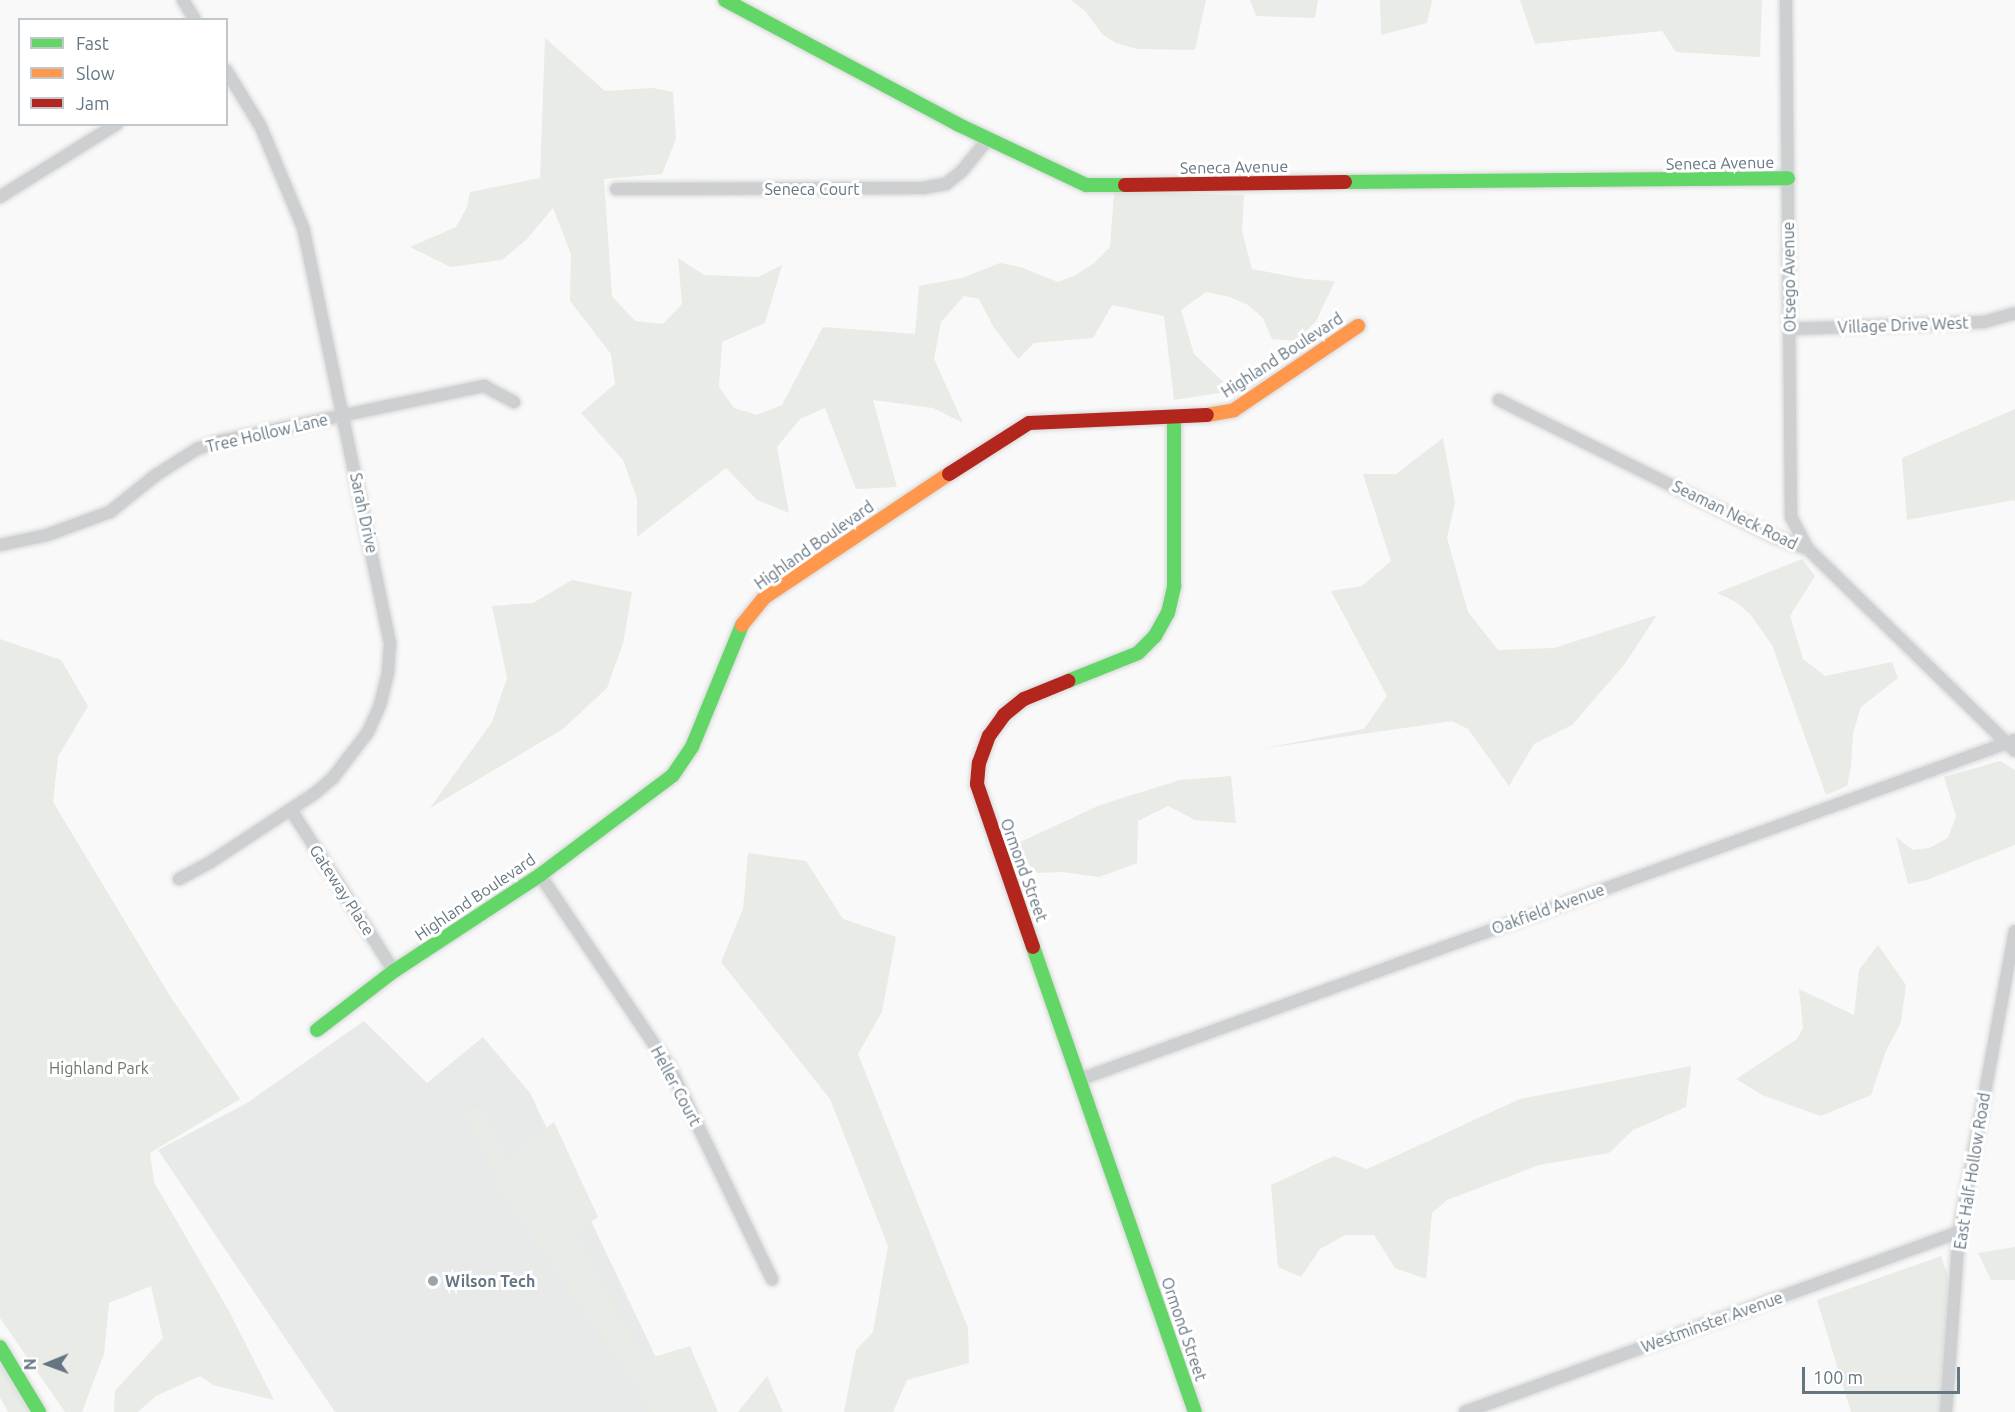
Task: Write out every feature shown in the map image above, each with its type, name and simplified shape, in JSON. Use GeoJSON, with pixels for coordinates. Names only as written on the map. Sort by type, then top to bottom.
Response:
{"type":"FeatureCollection","features":[{"type":"Feature","properties":{"kind":"street"},"geometry":{"type":"LineString","coordinates":[[183,0],[194,18]]}},
{"type":"Feature","properties":{"kind":"street","name":"Seneca Avenue"},"geometry":{"type":"LineString","coordinates":[[725,0],[988,139],[1086,185],[1788,178]]}},
{"type":"Feature","properties":{"kind":"street","name":"Otsego Avenue"},"geometry":{"type":"LineString","coordinates":[[1786,0],[1791,517],[1808,549]]}},
{"type":"Feature","properties":{"kind":"street","name":"Sarah Drive"},"geometry":{"type":"LineString","coordinates":[[179,879],[209,863],[314,794],[348,761],[368,732],[376,714],[388,672],[390,643],[386,614],[304,230],[287,182],[261,127],[228,73]]}},
{"type":"Feature","properties":{"kind":"street"},"geometry":{"type":"LineString","coordinates":[[0,197],[114,126]]}},
{"type":"Feature","properties":{"kind":"street","name":"Seneca Court"},"geometry":{"type":"LineString","coordinates":[[616,189],[923,188],[946,184],[954,178],[988,139]]}},
{"type":"Feature","properties":{"kind":"street","name":"Village Drive West"},"geometry":{"type":"LineString","coordinates":[[1790,329],[1984,322],[2015,313]]}},
{"type":"Feature","properties":{"kind":"street","name":"Highland Boulevard"},"geometry":{"type":"LineString","coordinates":[[317,1030],[394,971],[540,874],[673,775],[692,747],[744,621],[765,597],[1011,432],[1029,423],[1055,420],[1174,418],[1234,410],[1358,326]]}},
{"type":"Feature","properties":{"kind":"street","name":"Tree Hollow Lane"},"geometry":{"type":"LineString","coordinates":[[0,545],[47,535],[110,512],[156,475],[197,449],[220,441],[484,386],[514,402]]}},
{"type":"Feature","properties":{"kind":"street","name":"Seaman Neck Road"},"geometry":{"type":"LineString","coordinates":[[1499,400],[1774,537],[1808,549],[2012,744]]}},
{"type":"Feature","properties":{"kind":"street","name":"Ormond Street"},"geometry":{"type":"LineString","coordinates":[[1174,418],[1174,586],[1168,613],[1155,636],[1138,653],[1024,699],[1004,715],[989,736],[980,763],[977,784],[983,807],[1081,1079],[1195,1412]]}},
{"type":"Feature","properties":{"kind":"street","name":"Oakfield Avenue"},"geometry":{"type":"LineString","coordinates":[[1081,1079],[2012,744]]}},
{"type":"Feature","properties":{"kind":"street","name":"Gateway Place"},"geometry":{"type":"LineString","coordinates":[[291,810],[394,971]]}},
{"type":"Feature","properties":{"kind":"street","name":"Heller Court"},"geometry":{"type":"LineString","coordinates":[[540,874],[669,1066],[772,1279]]}},
{"type":"Feature","properties":{"kind":"street","name":"East Half Hollow Road"},"geometry":{"type":"LineString","coordinates":[[1946,1412],[1959,1232],[2011,972],[2015,931]]}},
{"type":"Feature","properties":{"kind":"street","name":"Westminster Avenue"},"geometry":{"type":"LineString","coordinates":[[1465,1412],[1959,1232]]}},
{"type":"Feature","properties":{"kind":"street"},"geometry":{"type":"LineString","coordinates":[[0,1347],[39,1412]]}},
{"type":"Feature","properties":{"kind":"shaded area","name":"Wilson Tech"},"geometry":{"type":"Polygon","coordinates":[[[364,1021],[427,1083],[483,1037],[530,1093],[682,1412],[335,1412],[158,1150],[247,1103],[364,1021]]]}},
{"type":"Feature","properties":{"kind":"green space"},"geometry":{"type":"Polygon","coordinates":[[[1071,0],[1206,0],[1195,50],[1137,49],[1116,43],[1103,35],[1085,11],[1071,0]]]}},
{"type":"Feature","properties":{"kind":"green space"},"geometry":{"type":"Polygon","coordinates":[[[1250,0],[1318,0],[1315,18],[1256,16],[1250,0]]]}},
{"type":"Feature","properties":{"kind":"green space"},"geometry":{"type":"Polygon","coordinates":[[[1380,0],[1432,0],[1427,23],[1381,35],[1380,0]]]}},
{"type":"Feature","properties":{"kind":"green space"},"geometry":{"type":"Polygon","coordinates":[[[1520,0],[1762,0],[1760,57],[1676,52],[1662,31],[1535,44],[1520,0]]]}},
{"type":"Feature","properties":{"kind":"green space"},"geometry":{"type":"Polygon","coordinates":[[[545,38],[605,91],[652,88],[673,92],[676,139],[662,174],[604,179],[612,296],[635,321],[663,324],[682,304],[678,258],[704,275],[758,277],[782,265],[765,323],[722,342],[719,387],[734,408],[757,415],[782,405],[823,327],[915,334],[919,286],[962,278],[1000,263],[1020,267],[1058,282],[1074,276],[1093,264],[1110,247],[1114,192],[1244,195],[1242,231],[1252,269],[1304,279],[1335,281],[1316,321],[1297,341],[1272,339],[1263,318],[1248,305],[1230,297],[1206,292],[1181,310],[1194,354],[1233,391],[1174,400],[1164,316],[1112,305],[1093,338],[1034,343],[1018,359],[994,328],[979,299],[964,296],[941,322],[934,359],[963,423],[933,408],[873,400],[897,487],[856,489],[825,408],[800,419],[777,447],[789,513],[757,500],[726,468],[637,537],[637,499],[623,460],[581,413],[615,384],[611,354],[570,301],[571,254],[553,208],[526,240],[502,260],[451,267],[410,247],[456,227],[467,207],[470,192],[540,178],[545,38]]]}},
{"type":"Feature","properties":{"kind":"green space"},"geometry":{"type":"Polygon","coordinates":[[[2015,409],[2015,502],[2014,500],[1907,520],[1902,458],[2015,409]]]}},
{"type":"Feature","properties":{"kind":"green space"},"geometry":{"type":"Polygon","coordinates":[[[1443,438],[1455,503],[1447,538],[1468,612],[1498,650],[1554,648],[1657,615],[1624,665],[1572,725],[1534,744],[1509,786],[1468,729],[1452,721],[1260,749],[1364,729],[1387,696],[1331,591],[1362,586],[1391,561],[1363,474],[1396,474],[1443,438]]]}},
{"type":"Feature","properties":{"kind":"green space"},"geometry":{"type":"Polygon","coordinates":[[[1802,559],[1815,576],[1790,616],[1803,659],[1825,676],[1892,662],[1898,678],[1861,707],[1853,733],[1847,786],[1826,795],[1772,645],[1750,614],[1736,602],[1717,593],[1802,559]]]}},
{"type":"Feature","properties":{"kind":"green space"},"geometry":{"type":"Polygon","coordinates":[[[572,580],[632,592],[623,643],[607,688],[563,729],[430,808],[492,722],[507,678],[492,606],[533,603],[572,580]]]}},
{"type":"Feature","properties":{"kind":"green space","name":"Highland Park"},"geometry":{"type":"Polygon","coordinates":[[[0,639],[61,660],[88,706],[58,757],[53,802],[170,996],[240,1099],[150,1153],[154,1182],[229,1311],[274,1400],[213,1385],[200,1376],[156,1396],[138,1412],[114,1412],[115,1391],[163,1338],[151,1286],[109,1303],[104,1354],[82,1412],[65,1412],[0,1318],[0,639]]]}},
{"type":"Feature","properties":{"kind":"green space"},"geometry":{"type":"Polygon","coordinates":[[[2000,761],[2015,770],[2015,845],[1927,880],[1908,884],[1896,837],[1913,850],[1929,848],[1948,838],[1956,816],[1944,777],[2000,761]]]}},
{"type":"Feature","properties":{"kind":"green space"},"geometry":{"type":"Polygon","coordinates":[[[1231,776],[1236,823],[1195,820],[1168,806],[1138,821],[1137,863],[1099,877],[1063,872],[1034,873],[1018,843],[1100,805],[1180,780],[1231,776]]]}},
{"type":"Feature","properties":{"kind":"green space"},"geometry":{"type":"Polygon","coordinates":[[[748,853],[806,861],[843,919],[896,937],[882,1012],[858,1054],[968,1328],[969,1363],[907,1380],[893,1412],[844,1412],[856,1350],[873,1332],[888,1246],[830,1099],[721,962],[743,909],[748,853]]]}},
{"type":"Feature","properties":{"kind":"green space"},"geometry":{"type":"Polygon","coordinates":[[[1878,945],[1906,985],[1901,1022],[1886,1051],[1871,1095],[1821,1116],[1762,1095],[1736,1079],[1797,1039],[1803,1028],[1799,989],[1854,1015],[1859,970],[1878,945]]]}},
{"type":"Feature","properties":{"kind":"green space"},"geometry":{"type":"Polygon","coordinates":[[[1691,1066],[1686,1107],[1633,1130],[1609,1153],[1539,1165],[1447,1200],[1432,1213],[1426,1279],[1395,1268],[1374,1235],[1345,1235],[1320,1249],[1301,1277],[1278,1267],[1271,1185],[1334,1156],[1367,1169],[1520,1099],[1691,1066]]]}},
{"type":"Feature","properties":{"kind":"green space"},"geometry":{"type":"Polygon","coordinates":[[[482,1106],[506,1160],[554,1122],[598,1217],[575,1233],[644,1360],[690,1346],[718,1412],[649,1412],[642,1394],[501,1193],[465,1111],[482,1106]]]}},
{"type":"Feature","properties":{"kind":"green space"},"geometry":{"type":"Polygon","coordinates":[[[2015,1247],[2015,1280],[1991,1280],[1978,1253],[2015,1247]]]}},
{"type":"Feature","properties":{"kind":"green space"},"geometry":{"type":"Polygon","coordinates":[[[1941,1256],[1948,1276],[1943,1412],[1851,1412],[1817,1300],[1941,1256]]]}},
{"type":"Feature","properties":{"kind":"green space"},"geometry":{"type":"Polygon","coordinates":[[[0,1363],[29,1412],[8,1412],[0,1397],[0,1363]]]}},
{"type":"Feature","properties":{"kind":"green space"},"geometry":{"type":"Polygon","coordinates":[[[767,1376],[783,1412],[738,1412],[767,1376]]]}},
{"type":"Feature","properties":{"kind":"traffic: fast"},"geometry":{"type":"LineString","coordinates":[[725,0],[957,124],[1086,185],[1125,185]]}},
{"type":"Feature","properties":{"kind":"traffic: fast"},"geometry":{"type":"LineString","coordinates":[[1345,182],[1788,178]]}},
{"type":"Feature","properties":{"kind":"traffic: fast"},"geometry":{"type":"LineString","coordinates":[[1068,681],[1138,653],[1155,636],[1168,613],[1174,586],[1174,418]]}},
{"type":"Feature","properties":{"kind":"traffic: fast"},"geometry":{"type":"LineString","coordinates":[[317,1030],[394,971],[540,875],[673,775],[692,747],[742,625]]}},
{"type":"Feature","properties":{"kind":"traffic: fast"},"geometry":{"type":"LineString","coordinates":[[1033,947],[1195,1412]]}},
{"type":"Feature","properties":{"kind":"traffic: fast"},"geometry":{"type":"LineString","coordinates":[[0,1347],[39,1412]]}},
{"type":"Feature","properties":{"kind":"traffic: slow"},"geometry":{"type":"LineString","coordinates":[[1207,415],[1234,410],[1358,326]]}},
{"type":"Feature","properties":{"kind":"traffic: slow"},"geometry":{"type":"LineString","coordinates":[[742,625],[765,597],[949,474]]}},
{"type":"Feature","properties":{"kind":"traffic: jam"},"geometry":{"type":"LineString","coordinates":[[1125,185],[1345,182]]}},
{"type":"Feature","properties":{"kind":"traffic: jam"},"geometry":{"type":"LineString","coordinates":[[949,474],[1029,423],[1207,415]]}},
{"type":"Feature","properties":{"kind":"traffic: jam"},"geometry":{"type":"LineString","coordinates":[[1033,947],[977,784],[979,763],[989,736],[1004,715],[1024,699],[1068,681]]}},
{"type":"Feature","properties":{"kind":"place","name":"Wilson Tech"},"geometry":{"type":"Point","coordinates":[433,1281]}}]}
